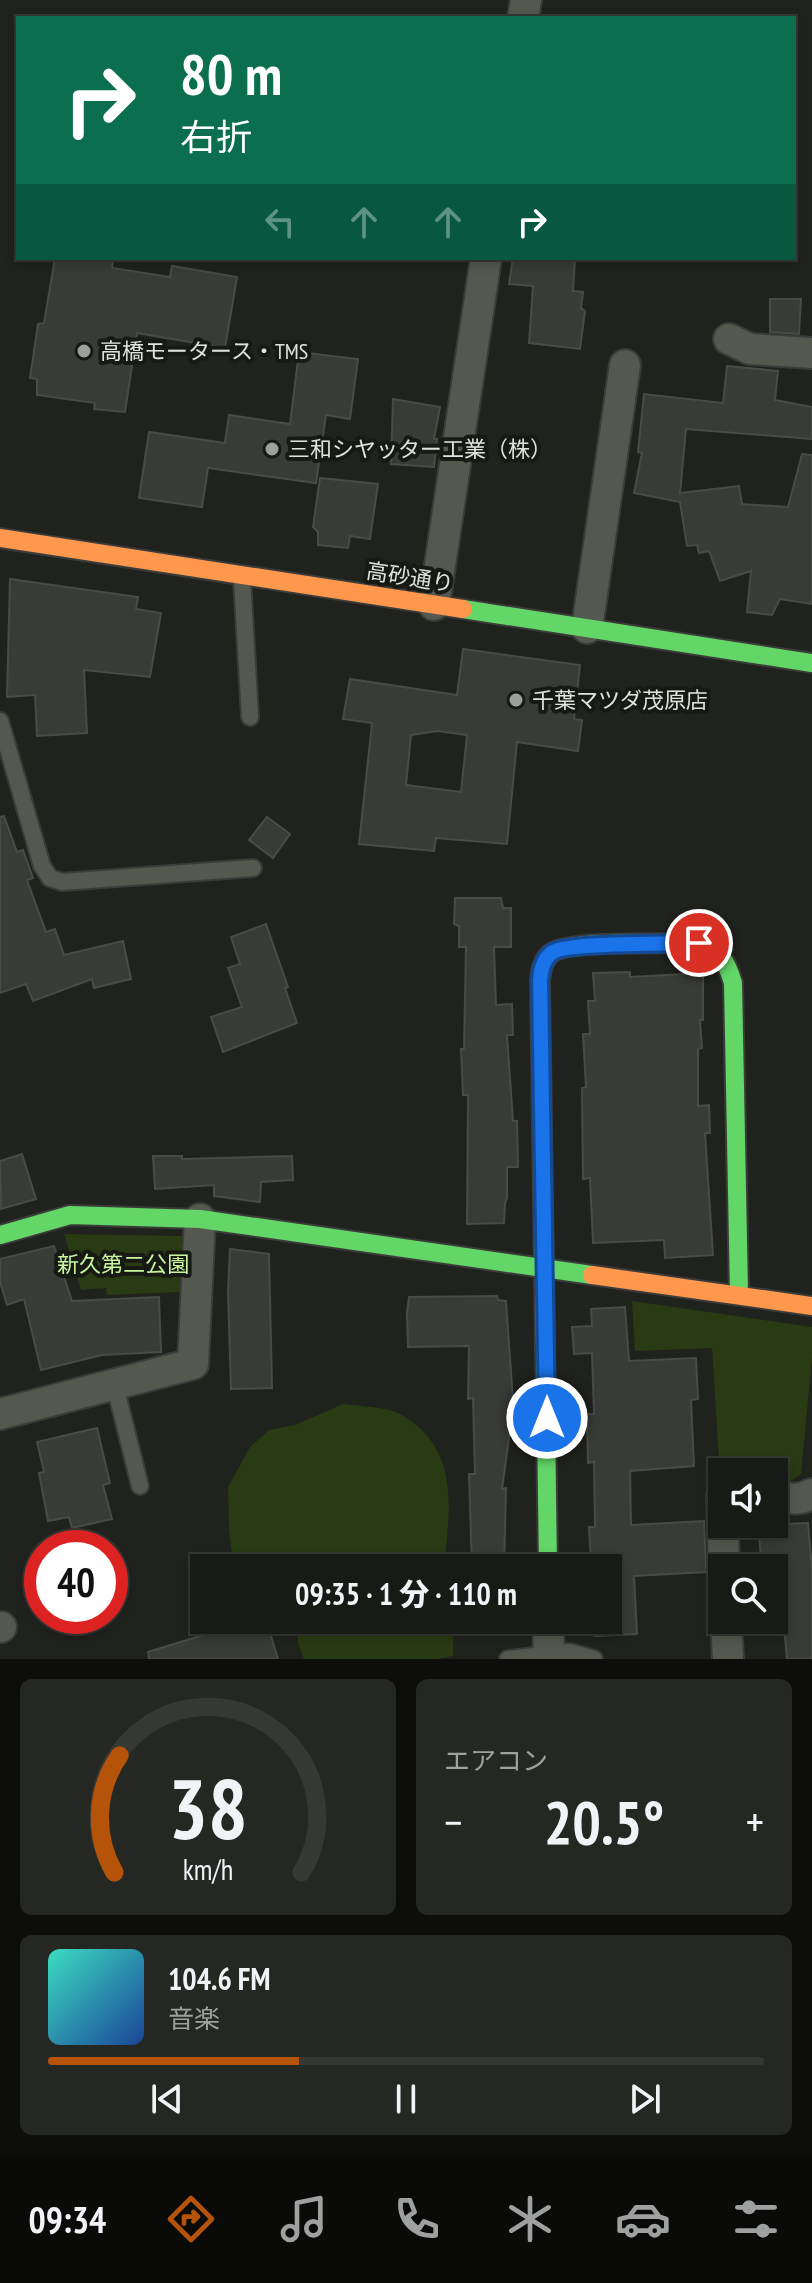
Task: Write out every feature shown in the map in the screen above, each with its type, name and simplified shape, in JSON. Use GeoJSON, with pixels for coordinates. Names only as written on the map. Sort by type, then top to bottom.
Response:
{"type":"FeatureCollection","features":[{"type":"Feature","properties":{"kind":"street"},"geometry":{"type":"LineString","coordinates":[[434,605],[486,260]]}},
{"type":"Feature","properties":{"kind":"street"},"geometry":{"type":"LineString","coordinates":[[729,339],[750,349],[812,353]]}},
{"type":"Feature","properties":{"kind":"street"},"geometry":{"type":"LineString","coordinates":[[587,628],[625,365]]}},
{"type":"Feature","properties":{"kind":"street","name":"高砂通り"},"geometry":{"type":"LineString","coordinates":[[0,538],[812,663]]}},
{"type":"Feature","properties":{"kind":"street"},"geometry":{"type":"LineString","coordinates":[[548,1554],[540,980],[542,965],[553,952],[575,947],[699,943],[716,948],[728,962],[733,983],[739,1294]]}},
{"type":"Feature","properties":{"kind":"street"},"geometry":{"type":"LineString","coordinates":[[0,1235],[70,1215],[200,1219],[812,1306]]}},
{"type":"Feature","properties":{"kind":"street"},"geometry":{"type":"LineString","coordinates":[[0,1414],[193,1364],[200,1219]]}},
{"type":"Feature","properties":{"kind":"street"},"geometry":{"type":"LineString","coordinates":[[788,1499],[802,1499],[812,1494]]}},
{"type":"Feature","properties":{"kind":"street"},"geometry":{"type":"LineString","coordinates":[[548,1634],[549,1653]]}},
{"type":"Feature","properties":{"kind":"street"},"geometry":{"type":"LineString","coordinates":[[727,1634],[728,1659]]}},
{"type":"Feature","properties":{"kind":"lane"},"geometry":{"type":"LineString","coordinates":[[0,538],[0,551]]}},
{"type":"Feature","properties":{"kind":"lane"},"geometry":{"type":"LineString","coordinates":[[242,576],[250,717]]}},
{"type":"Feature","properties":{"kind":"lane"},"geometry":{"type":"LineString","coordinates":[[0,721],[42,866],[50,878],[62,882],[253,868]]}},
{"type":"Feature","properties":{"kind":"lane"},"geometry":{"type":"LineString","coordinates":[[115,1386],[140,1486]]}},
{"type":"Feature","properties":{"kind":"lane"},"geometry":{"type":"LineString","coordinates":[[508,1659],[569,1652],[594,1659]]}},
{"type":"Feature","properties":{"kind":"green space","name":"新久第二公園"},"geometry":{"type":"Polygon","coordinates":[[[64,1234],[182,1236],[180,1292],[107,1295],[106,1288],[81,1290],[64,1234]]]}},
{"type":"Feature","properties":{"kind":"green space"},"geometry":{"type":"Polygon","coordinates":[[[632,1301],[812,1327],[801,1474],[788,1482],[788,1458],[719,1458],[712,1348],[635,1351],[632,1301]]]}},
{"type":"Feature","properties":{"kind":"green space"},"geometry":{"type":"Polygon","coordinates":[[[343,1404],[393,1411],[418,1427],[433,1443],[447,1481],[449,1502],[445,1554],[232,1554],[228,1487],[250,1447],[269,1430],[295,1425],[343,1404]]]}},
{"type":"Feature","properties":{"kind":"green space"},"geometry":{"type":"Polygon","coordinates":[[[297,1634],[453,1634],[453,1656],[437,1659],[304,1659],[297,1634]]]}},
{"type":"Feature","properties":{"kind":"building","name":"高橋モータース・TMS"},"geometry":{"type":"Polygon","coordinates":[[[55,260],[113,260],[112,268],[170,277],[172,266],[237,277],[225,348],[137,333],[125,412],[94,409],[95,403],[37,395],[37,379],[30,378],[38,324],[44,323],[55,260]]]}},
{"type":"Feature","properties":{"kind":"building"},"geometry":{"type":"Polygon","coordinates":[[[513,260],[575,260],[573,291],[583,292],[581,308],[585,311],[580,349],[529,343],[533,286],[509,284],[513,260]]]}},
{"type":"Feature","properties":{"kind":"building"},"geometry":{"type":"Polygon","coordinates":[[[770,299],[801,299],[799,334],[770,332],[770,299]]]}},
{"type":"Feature","properties":{"kind":"building"},"geometry":{"type":"Polygon","coordinates":[[[299,352],[358,359],[350,419],[326,415],[316,483],[208,468],[202,507],[139,498],[149,432],[225,443],[229,415],[290,424],[299,352]]]}},
{"type":"Feature","properties":{"kind":"building"},"geometry":{"type":"Polygon","coordinates":[[[727,366],[778,371],[775,400],[812,407],[812,439],[686,429],[680,493],[739,486],[742,504],[788,507],[802,454],[812,455],[812,604],[780,599],[772,615],[747,612],[751,571],[720,581],[709,551],[699,553],[697,545],[687,546],[680,502],[634,493],[642,453],[638,452],[644,394],[723,403],[727,366]]]}},
{"type":"Feature","properties":{"kind":"building"},"geometry":{"type":"Polygon","coordinates":[[[393,399],[440,407],[434,439],[437,439],[434,467],[391,464],[393,399]]]}},
{"type":"Feature","properties":{"kind":"building"},"geometry":{"type":"Polygon","coordinates":[[[320,478],[378,484],[370,539],[350,536],[348,548],[318,545],[318,532],[313,527],[320,478]]]}},
{"type":"Feature","properties":{"kind":"building"},"geometry":{"type":"Polygon","coordinates":[[[10,579],[138,597],[136,609],[161,613],[150,677],[84,670],[87,733],[37,736],[35,695],[7,697],[10,579]]]}},
{"type":"Feature","properties":{"kind":"building"},"geometry":{"type":"Polygon","coordinates":[[[463,649],[580,665],[574,719],[582,720],[578,751],[517,742],[507,844],[436,838],[434,851],[359,844],[372,723],[343,719],[350,679],[457,695],[463,649]],[[437,731],[411,735],[406,785],[461,792],[467,735],[437,731]]]}},
{"type":"Feature","properties":{"kind":"building"},"geometry":{"type":"Polygon","coordinates":[[[4,816],[17,852],[23,850],[33,878],[27,880],[46,932],[55,929],[64,955],[123,941],[131,979],[94,988],[92,979],[33,1001],[26,984],[0,993],[0,817],[4,816]]]}},
{"type":"Feature","properties":{"kind":"building"},"geometry":{"type":"Polygon","coordinates":[[[267,817],[290,834],[273,858],[249,840],[267,817]]]}},
{"type":"Feature","properties":{"kind":"building"},"geometry":{"type":"Polygon","coordinates":[[[455,898],[501,898],[503,908],[511,908],[511,947],[494,947],[496,1005],[512,1004],[513,1035],[507,1035],[513,1121],[517,1121],[518,1167],[507,1167],[504,1223],[467,1224],[468,1095],[463,1095],[461,1049],[464,1049],[466,947],[459,947],[459,926],[454,924],[455,898]]]}},
{"type":"Feature","properties":{"kind":"building"},"geometry":{"type":"Polygon","coordinates":[[[266,924],[297,1023],[223,1052],[211,1017],[242,1007],[228,968],[240,964],[231,937],[266,924]]]}},
{"type":"Feature","properties":{"kind":"building"},"geometry":{"type":"Polygon","coordinates":[[[630,972],[630,977],[703,973],[698,1106],[709,1105],[710,1133],[705,1133],[713,1255],[665,1258],[664,1240],[593,1243],[590,1178],[583,1179],[582,1088],[586,1087],[583,1034],[590,1034],[588,1001],[595,1001],[593,973],[630,972]]]}},
{"type":"Feature","properties":{"kind":"building"},"geometry":{"type":"Polygon","coordinates":[[[22,1154],[36,1199],[1,1209],[0,1161],[22,1154]]]}},
{"type":"Feature","properties":{"kind":"building"},"geometry":{"type":"Polygon","coordinates":[[[153,1156],[182,1156],[182,1159],[292,1156],[293,1180],[261,1182],[260,1202],[214,1196],[214,1185],[155,1189],[153,1156]]]}},
{"type":"Feature","properties":{"kind":"building"},"geometry":{"type":"Polygon","coordinates":[[[54,1246],[72,1301],[159,1297],[161,1352],[102,1355],[41,1370],[24,1299],[7,1305],[0,1282],[0,1259],[54,1246]]]}},
{"type":"Feature","properties":{"kind":"building"},"geometry":{"type":"Polygon","coordinates":[[[230,1249],[269,1254],[272,1388],[231,1389],[230,1249]]]}},
{"type":"Feature","properties":{"kind":"building"},"geometry":{"type":"Polygon","coordinates":[[[497,1296],[498,1300],[506,1301],[515,1429],[510,1430],[502,1489],[506,1488],[504,1554],[472,1554],[469,1474],[475,1474],[473,1398],[468,1399],[469,1346],[408,1347],[409,1297],[497,1296]]]}},
{"type":"Feature","properties":{"kind":"building"},"geometry":{"type":"Polygon","coordinates":[[[625,1307],[629,1361],[696,1358],[698,1399],[691,1400],[694,1466],[630,1471],[631,1525],[704,1521],[706,1572],[634,1576],[637,1634],[595,1636],[622,1634],[622,1554],[591,1554],[589,1527],[595,1527],[594,1462],[588,1463],[587,1414],[594,1414],[592,1353],[574,1354],[572,1327],[592,1326],[591,1309],[625,1307]]]}},
{"type":"Feature","properties":{"kind":"building"},"geometry":{"type":"Polygon","coordinates":[[[97,1428],[110,1483],[103,1485],[112,1519],[72,1528],[69,1517],[48,1521],[39,1473],[44,1472],[37,1442],[97,1428]]]}},
{"type":"Feature","properties":{"kind":"building"},"geometry":{"type":"Polygon","coordinates":[[[808,1523],[812,1569],[812,1659],[787,1659],[785,1634],[788,1634],[788,1554],[761,1554],[759,1538],[788,1538],[788,1524],[808,1523]]]}},
{"type":"Feature","properties":{"kind":"building"},"geometry":{"type":"Polygon","coordinates":[[[206,1634],[270,1634],[278,1659],[149,1659],[148,1652],[206,1634]]]}},
{"type":"Feature","properties":{"kind":"traffic: fast"},"geometry":{"type":"LineString","coordinates":[[463,609],[812,663]]}},
{"type":"Feature","properties":{"kind":"traffic: fast"},"geometry":{"type":"LineString","coordinates":[[548,1554],[540,980],[545,961],[553,952],[601,944],[699,943],[712,949],[725,963],[733,983],[739,1294]]}},
{"type":"Feature","properties":{"kind":"traffic: fast"},"geometry":{"type":"LineString","coordinates":[[0,1235],[70,1215],[200,1219],[592,1275]]}},
{"type":"Feature","properties":{"kind":"traffic: slow"},"geometry":{"type":"LineString","coordinates":[[0,538],[463,609]]}},
{"type":"Feature","properties":{"kind":"traffic: slow"},"geometry":{"type":"LineString","coordinates":[[592,1275],[812,1306]]}},
{"type":"Feature","properties":{"kind":"place","name":"高橋モータース・TMS"},"geometry":{"type":"Point","coordinates":[84,351]}},
{"type":"Feature","properties":{"kind":"place","name":"三和シヤッター工業（株）"},"geometry":{"type":"Point","coordinates":[272,449]}},
{"type":"Feature","properties":{"kind":"place","name":"千葉マツダ茂原店"},"geometry":{"type":"Point","coordinates":[516,700]}},
{"type":"Feature","properties":{"kind":"route"},"geometry":{"type":"LineString","coordinates":[[547,1418],[542,965],[553,952],[575,947],[699,943]]}}]}
